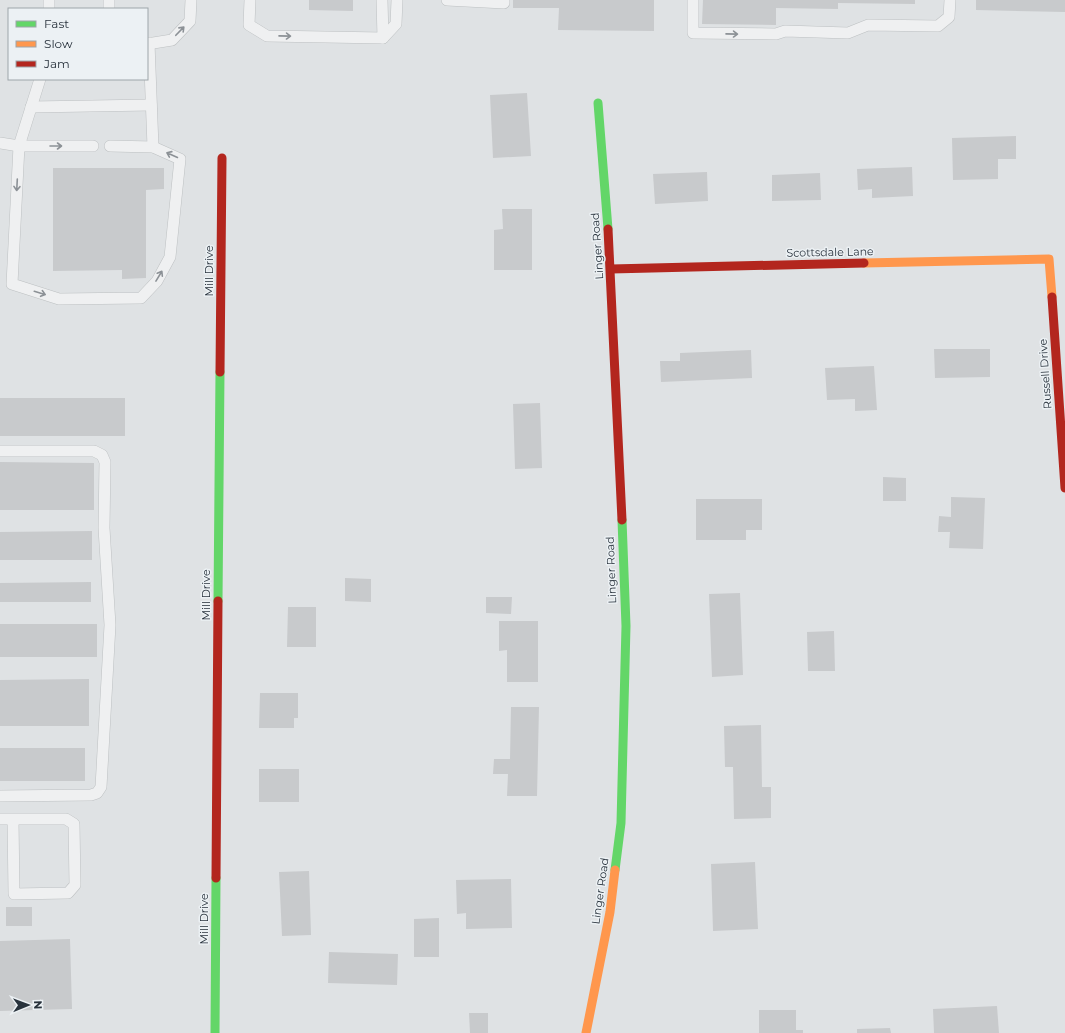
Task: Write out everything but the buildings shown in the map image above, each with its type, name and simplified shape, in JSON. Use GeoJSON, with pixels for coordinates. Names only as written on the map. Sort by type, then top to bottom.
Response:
{"type":"FeatureCollection","features":[{"type":"Feature","properties":{"kind":"street","name":"Linger Road"},"geometry":{"type":"LineString","coordinates":[[586,1033],[610,912],[621,823],[626,626],[611,269],[598,103]]}},
{"type":"Feature","properties":{"kind":"street","name":"Mill Drive"},"geometry":{"type":"LineString","coordinates":[[215,1033],[222,158]]}},
{"type":"Feature","properties":{"kind":"street","name":"Scottsdale Lane"},"geometry":{"type":"LineString","coordinates":[[611,269],[1049,259]]}},
{"type":"Feature","properties":{"kind":"street","name":"Russell Drive"},"geometry":{"type":"LineString","coordinates":[[1049,259],[1065,488]]}},
{"type":"Feature","properties":{"kind":"lane"},"geometry":{"type":"LineString","coordinates":[[153,147],[148,44],[172,40],[190,21],[191,0]]}},
{"type":"Feature","properties":{"kind":"lane"},"geometry":{"type":"LineString","coordinates":[[250,0],[249,25],[267,36],[383,38],[396,24],[397,0]]}},
{"type":"Feature","properties":{"kind":"lane"},"geometry":{"type":"LineString","coordinates":[[382,0],[383,38]]}},
{"type":"Feature","properties":{"kind":"lane"},"geometry":{"type":"LineString","coordinates":[[447,0],[504,3],[504,0]]}},
{"type":"Feature","properties":{"kind":"lane"},"geometry":{"type":"LineString","coordinates":[[693,0],[693,33],[776,34],[785,31],[848,33],[868,26],[938,26],[949,17],[950,0]]}},
{"type":"Feature","properties":{"kind":"lane"},"geometry":{"type":"LineString","coordinates":[[40,80],[19,146],[12,284],[59,299],[141,298],[157,281],[170,257],[180,159],[153,147],[110,146]]}},
{"type":"Feature","properties":{"kind":"lane"},"geometry":{"type":"LineString","coordinates":[[32,107],[151,105]]}},
{"type":"Feature","properties":{"kind":"lane"},"geometry":{"type":"LineString","coordinates":[[0,143],[19,146],[93,146]]}},
{"type":"Feature","properties":{"kind":"lane"},"geometry":{"type":"LineString","coordinates":[[0,451],[94,451],[102,455],[105,462],[104,528],[110,625],[101,787],[97,794],[0,796]]}},
{"type":"Feature","properties":{"kind":"lane"},"geometry":{"type":"LineString","coordinates":[[0,819],[13,819],[66,819],[74,824],[75,885],[68,893],[14,894],[13,819]]}},
{"type":"Feature","properties":{"kind":"traffic: fast"},"geometry":{"type":"LineString","coordinates":[[598,103],[608,229]]}},
{"type":"Feature","properties":{"kind":"traffic: fast"},"geometry":{"type":"LineString","coordinates":[[218,601],[220,372]]}},
{"type":"Feature","properties":{"kind":"traffic: fast"},"geometry":{"type":"LineString","coordinates":[[615,870],[621,823],[626,626],[622,520]]}},
{"type":"Feature","properties":{"kind":"traffic: fast"},"geometry":{"type":"LineString","coordinates":[[215,1033],[216,878]]}},
{"type":"Feature","properties":{"kind":"traffic: slow"},"geometry":{"type":"LineString","coordinates":[[864,263],[1049,259],[1052,297]]}},
{"type":"Feature","properties":{"kind":"traffic: slow"},"geometry":{"type":"LineString","coordinates":[[586,1033],[610,912],[615,870]]}},
{"type":"Feature","properties":{"kind":"traffic: jam"},"geometry":{"type":"LineString","coordinates":[[220,372],[222,158]]}},
{"type":"Feature","properties":{"kind":"traffic: jam"},"geometry":{"type":"LineString","coordinates":[[608,229],[622,520]]}},
{"type":"Feature","properties":{"kind":"traffic: jam"},"geometry":{"type":"LineString","coordinates":[[611,269],[864,263]]}},
{"type":"Feature","properties":{"kind":"traffic: jam"},"geometry":{"type":"LineString","coordinates":[[1052,297],[1065,488]]}},
{"type":"Feature","properties":{"kind":"traffic: jam"},"geometry":{"type":"LineString","coordinates":[[216,878],[218,601]]}}]}
